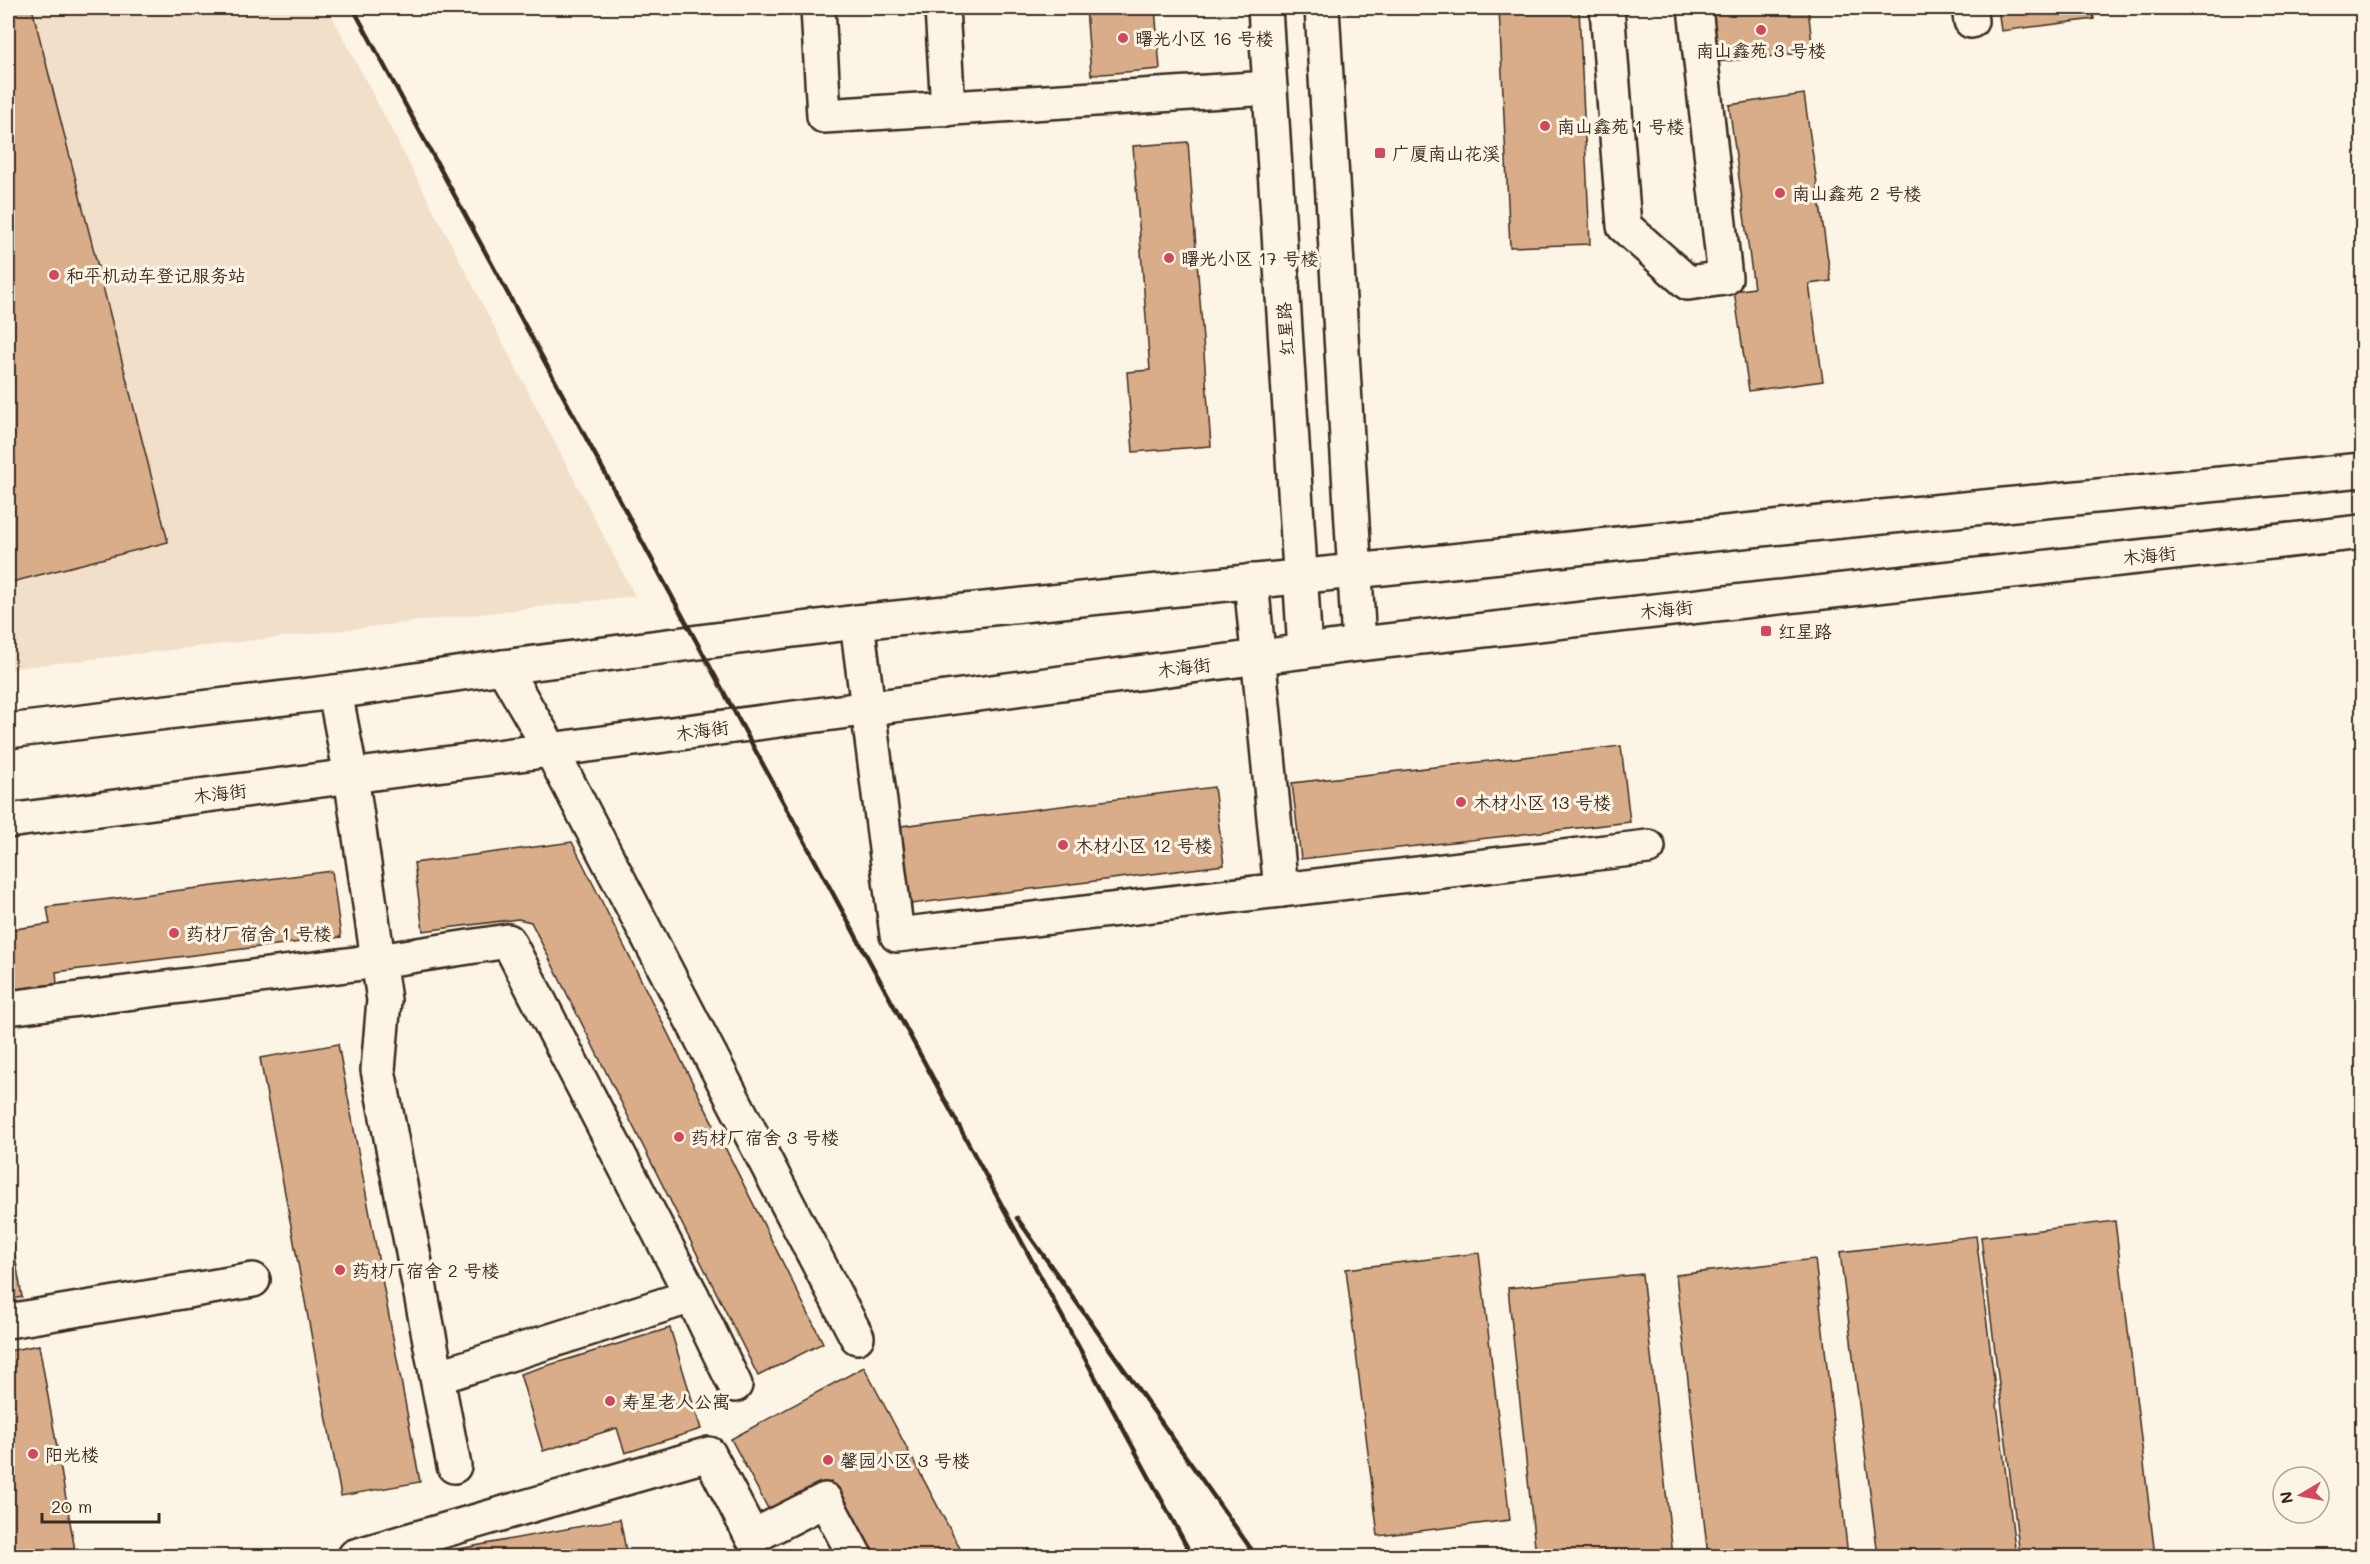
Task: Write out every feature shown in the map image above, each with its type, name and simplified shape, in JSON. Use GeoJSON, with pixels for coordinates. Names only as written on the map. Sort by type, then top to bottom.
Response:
{"type":"FeatureCollection","features":[{"type":"Feature","properties":{"kind":"street"},"geometry":{"type":"LineString","coordinates":[[818,8],[824,116],[1270,88]]}},
{"type":"Feature","properties":{"kind":"street"},"geometry":{"type":"LineString","coordinates":[[942,8],[948,109]]}},
{"type":"Feature","properties":{"kind":"street","name":"红星路"},"geometry":{"type":"LineString","coordinates":[[1265,8],[1305,651]]}},
{"type":"Feature","properties":{"kind":"street"},"geometry":{"type":"LineString","coordinates":[[1322,8],[1359,644]]}},
{"type":"Feature","properties":{"kind":"street"},"geometry":{"type":"LineString","coordinates":[[1606,8],[1624,226],[1688,283],[1725,278],[1695,8]]}},
{"type":"Feature","properties":{"kind":"street"},"geometry":{"type":"LineString","coordinates":[[8,731],[335,692],[503,667],[857,622],[2362,470]]}},
{"type":"Feature","properties":{"kind":"street","name":"木海街"},"geometry":{"type":"LineString","coordinates":[[8,821],[1359,644],[2362,532]]}},
{"type":"Feature","properties":{"kind":"street"},"geometry":{"type":"LineString","coordinates":[[1251,581],[1281,890]]}},
{"type":"Feature","properties":{"kind":"street"},"geometry":{"type":"LineString","coordinates":[[857,622],[897,935],[1648,847]]}},
{"type":"Feature","properties":{"kind":"street"},"geometry":{"type":"LineString","coordinates":[[503,667],[551,750],[856,1337]]}},
{"type":"Feature","properties":{"kind":"street"},"geometry":{"type":"LineString","coordinates":[[335,692],[351,776],[384,1000],[378,1070],[454,1466]]}},
{"type":"Feature","properties":{"kind":"street"},"geometry":{"type":"LineString","coordinates":[[8,1008],[378,961],[508,941],[692,1296],[735,1385]]}},
{"type":"Feature","properties":{"kind":"street"},"geometry":{"type":"LineString","coordinates":[[8,1321],[253,1280]]}},
{"type":"Feature","properties":{"kind":"street"},"geometry":{"type":"LineString","coordinates":[[437,1377],[692,1296]]}},
{"type":"Feature","properties":{"kind":"street"},"geometry":{"type":"LineString","coordinates":[[355,1557],[426,1547],[709,1454],[752,1537],[825,1500],[855,1557]]}},
{"type":"Feature","properties":{"kind":"shaded area"},"geometry":{"type":"Polygon","coordinates":[[[8,8],[328,8],[635,596],[8,669],[8,8]]]}},
{"type":"Feature","properties":{"kind":"building","name":"和平机动车登记服务站"},"geometry":{"type":"Polygon","coordinates":[[[8,8],[32,8],[168,542],[8,583],[8,8]]]}},
{"type":"Feature","properties":{"kind":"building","name":"曙光小区 16 号楼"},"geometry":{"type":"Polygon","coordinates":[[[1086,8],[1155,8],[1160,69],[1091,75],[1086,8]]]}},
{"type":"Feature","properties":{"kind":"building","name":"南山鑫苑 1 号楼"},"geometry":{"type":"Polygon","coordinates":[[[1499,8],[1579,8],[1590,244],[1510,247],[1499,8]]]}},
{"type":"Feature","properties":{"kind":"building","name":"南山鑫苑 3 号楼"},"geometry":{"type":"Polygon","coordinates":[[[1710,8],[1808,8],[1813,52],[1717,62],[1710,8]]]}},
{"type":"Feature","properties":{"kind":"building"},"geometry":{"type":"Polygon","coordinates":[[[1998,8],[2092,8],[2094,19],[2001,31],[1998,8]]]}},
{"type":"Feature","properties":{"kind":"building"},"geometry":{"type":"Polygon","coordinates":[[[2264,8],[2299,8],[2265,13],[2264,8]]]}},
{"type":"Feature","properties":{"kind":"building","name":"南山鑫苑 2 号楼"},"geometry":{"type":"Polygon","coordinates":[[[1804,94],[1831,281],[1809,284],[1823,381],[1749,391],[1734,291],[1754,288],[1729,105],[1804,94]]]}},
{"type":"Feature","properties":{"kind":"building","name":"曙光小区 17 号楼"},"geometry":{"type":"Polygon","coordinates":[[[1188,142],[1211,446],[1133,452],[1127,372],[1150,370],[1133,146],[1188,142]]]}},
{"type":"Feature","properties":{"kind":"building","name":"木材小区 13 号楼"},"geometry":{"type":"Polygon","coordinates":[[[1621,746],[1630,822],[1301,859],[1292,783],[1621,746]]]}},
{"type":"Feature","properties":{"kind":"building","name":"木材小区 12 号楼"},"geometry":{"type":"Polygon","coordinates":[[[1214,787],[1224,865],[911,904],[901,826],[1214,787]]]}},
{"type":"Feature","properties":{"kind":"building","name":"药材厂宿舍 3 号楼"},"geometry":{"type":"Polygon","coordinates":[[[572,842],[823,1343],[758,1376],[531,922],[518,919],[423,931],[414,863],[572,842]]]}},
{"type":"Feature","properties":{"kind":"building","name":"药材厂宿舍 1 号楼"},"geometry":{"type":"Polygon","coordinates":[[[332,871],[341,937],[56,972],[57,984],[8,990],[8,930],[50,924],[47,907],[332,871]]]}},
{"type":"Feature","properties":{"kind":"building","name":"药材厂宿舍 2 号楼"},"geometry":{"type":"Polygon","coordinates":[[[338,1044],[420,1482],[341,1496],[260,1058],[338,1044]]]}},
{"type":"Feature","properties":{"kind":"building"},"geometry":{"type":"Polygon","coordinates":[[[8,1215],[22,1297],[8,1300],[8,1215]]]}},
{"type":"Feature","properties":{"kind":"building"},"geometry":{"type":"Polygon","coordinates":[[[2115,1221],[2155,1556],[2020,1556],[1981,1237],[2115,1221]]]}},
{"type":"Feature","properties":{"kind":"building"},"geometry":{"type":"Polygon","coordinates":[[[1976,1236],[2016,1556],[1878,1556],[1840,1252],[1976,1236]]]}},
{"type":"Feature","properties":{"kind":"building"},"geometry":{"type":"Polygon","coordinates":[[[1479,1253],[1510,1520],[1378,1536],[1346,1269],[1479,1253]]]}},
{"type":"Feature","properties":{"kind":"building"},"geometry":{"type":"Polygon","coordinates":[[[1815,1259],[1848,1556],[1708,1556],[1676,1275],[1815,1259]]]}},
{"type":"Feature","properties":{"kind":"building"},"geometry":{"type":"Polygon","coordinates":[[[1642,1274],[1673,1556],[1536,1556],[1508,1288],[1642,1274]]]}},
{"type":"Feature","properties":{"kind":"building","name":"寿星老人公寓"},"geometry":{"type":"Polygon","coordinates":[[[670,1328],[701,1429],[625,1453],[617,1428],[543,1451],[520,1374],[670,1328]]]}},
{"type":"Feature","properties":{"kind":"building","name":"阳光楼"},"geometry":{"type":"Polygon","coordinates":[[[39,1345],[76,1556],[8,1556],[8,1351],[39,1345]]]}},
{"type":"Feature","properties":{"kind":"building","name":"馨园小区 3 号楼"},"geometry":{"type":"Polygon","coordinates":[[[864,1367],[964,1556],[871,1556],[831,1482],[771,1514],[731,1439],[864,1367]]]}},
{"type":"Feature","properties":{"kind":"building"},"geometry":{"type":"Polygon","coordinates":[[[620,1519],[627,1556],[438,1556],[437,1553],[620,1519]]]}},
{"type":"Feature","properties":{"kind":"railway"},"geometry":{"type":"LineString","coordinates":[[353,8],[1192,1556]]}},
{"type":"Feature","properties":{"kind":"railway"},"geometry":{"type":"LineString","coordinates":[[1017,1218],[1256,1556]]}},
{"type":"Feature","properties":{"kind":"place","name":"南山鑫苑 3 号楼"},"geometry":{"type":"Point","coordinates":[1761,30]}},
{"type":"Feature","properties":{"kind":"place","name":"曙光小区 16 号楼"},"geometry":{"type":"Point","coordinates":[1123,38]}},
{"type":"Feature","properties":{"kind":"place","name":"南山鑫苑 1 号楼"},"geometry":{"type":"Point","coordinates":[1545,126]}},
{"type":"Feature","properties":{"kind":"place","name":"广厦南山花溪"},"geometry":{"type":"Point","coordinates":[1380,153]}},
{"type":"Feature","properties":{"kind":"place","name":"南山鑫苑 2 号楼"},"geometry":{"type":"Point","coordinates":[1780,193]}},
{"type":"Feature","properties":{"kind":"place","name":"曙光小区 17 号楼"},"geometry":{"type":"Point","coordinates":[1169,258]}},
{"type":"Feature","properties":{"kind":"place","name":"和平机动车登记服务站"},"geometry":{"type":"Point","coordinates":[54,275]}},
{"type":"Feature","properties":{"kind":"place","name":"红星路"},"geometry":{"type":"Point","coordinates":[1766,631]}},
{"type":"Feature","properties":{"kind":"place","name":"木材小区 13 号楼"},"geometry":{"type":"Point","coordinates":[1461,802]}},
{"type":"Feature","properties":{"kind":"place","name":"木材小区 12 号楼"},"geometry":{"type":"Point","coordinates":[1063,845]}},
{"type":"Feature","properties":{"kind":"place","name":"药材厂宿舍 1 号楼"},"geometry":{"type":"Point","coordinates":[174,933]}},
{"type":"Feature","properties":{"kind":"place","name":"药材厂宿舍 3 号楼"},"geometry":{"type":"Point","coordinates":[679,1137]}},
{"type":"Feature","properties":{"kind":"place","name":"药材厂宿舍 2 号楼"},"geometry":{"type":"Point","coordinates":[340,1270]}},
{"type":"Feature","properties":{"kind":"place","name":"寿星老人公寓"},"geometry":{"type":"Point","coordinates":[610,1401]}},
{"type":"Feature","properties":{"kind":"place","name":"阳光楼"},"geometry":{"type":"Point","coordinates":[33,1454]}},
{"type":"Feature","properties":{"kind":"place","name":"馨园小区 3 号楼"},"geometry":{"type":"Point","coordinates":[828,1460]}}]}
